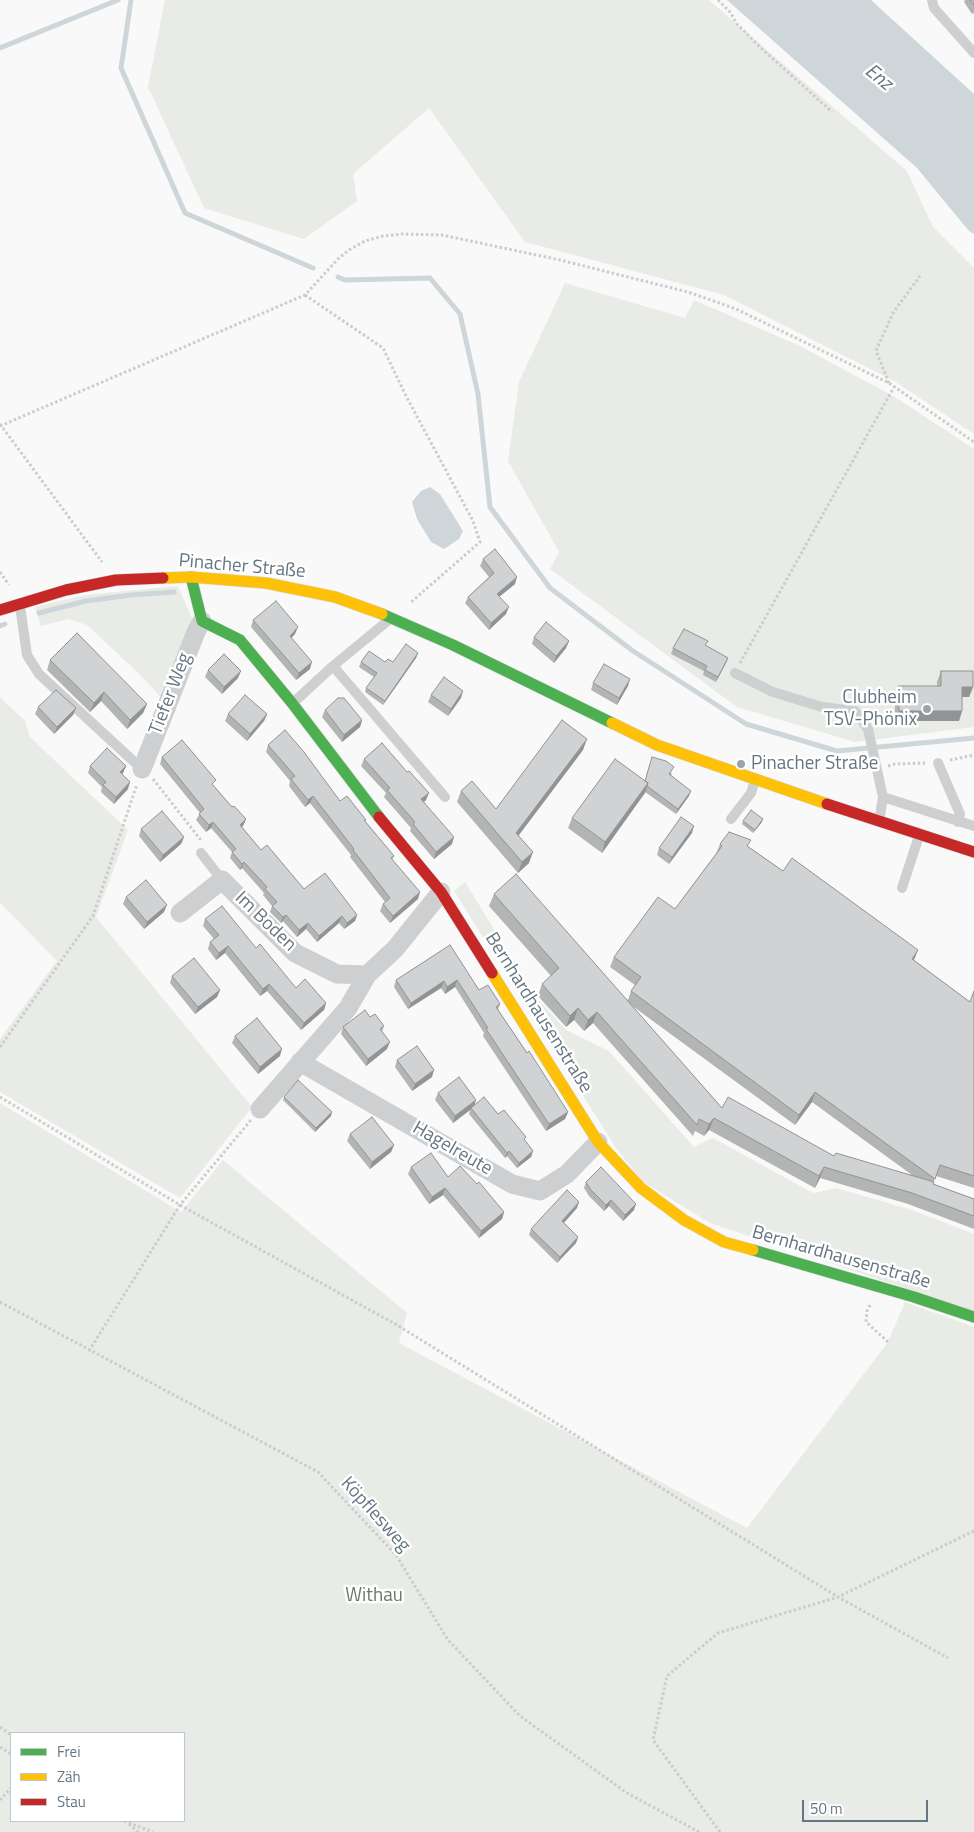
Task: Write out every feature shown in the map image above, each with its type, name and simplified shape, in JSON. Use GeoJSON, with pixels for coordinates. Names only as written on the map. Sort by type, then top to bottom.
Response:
{"type":"FeatureCollection","features":[{"type":"Feature","properties":{"kind":"street","name":"Pinacher Straße"},"geometry":{"type":"LineString","coordinates":[[0,610],[20,602],[66,590],[116,580],[191,577],[266,583],[336,597],[392,618],[453,645],[657,745],[756,779],[819,796],[879,822],[974,852]]}},
{"type":"Feature","properties":{"kind":"street"},"geometry":{"type":"LineString","coordinates":[[191,577],[202,621]]}},
{"type":"Feature","properties":{"kind":"street","name":"Bernhardhausenstraße"},"geometry":{"type":"LineString","coordinates":[[202,621],[240,640],[292,703],[394,836],[441,892],[598,1142],[641,1188],[684,1220],[724,1242],[914,1296],[974,1318]]}},
{"type":"Feature","properties":{"kind":"street","name":"Tiefer Weg"},"geometry":{"type":"LineString","coordinates":[[142,769],[202,621]]}},
{"type":"Feature","properties":{"kind":"street","name":"Im Boden"},"geometry":{"type":"LineString","coordinates":[[180,913],[222,880],[295,952],[337,974],[367,975]]}},
{"type":"Feature","properties":{"kind":"street"},"geometry":{"type":"LineString","coordinates":[[260,1109],[348,1008],[367,975],[395,949],[441,892]]}},
{"type":"Feature","properties":{"kind":"street","name":"Hagelreute"},"geometry":{"type":"LineString","coordinates":[[300,1062],[512,1184],[540,1191],[568,1174],[598,1142]]}},
{"type":"Feature","properties":{"kind":"lane"},"geometry":{"type":"LineString","coordinates":[[932,0],[934,8],[974,53]]}},
{"type":"Feature","properties":{"kind":"lane"},"geometry":{"type":"LineString","coordinates":[[20,602],[27,655],[39,674],[142,769]]}},
{"type":"Feature","properties":{"kind":"lane"},"geometry":{"type":"LineString","coordinates":[[292,703],[333,666],[392,618]]}},
{"type":"Feature","properties":{"kind":"lane"},"geometry":{"type":"LineString","coordinates":[[333,666],[444,797]]}},
{"type":"Feature","properties":{"kind":"lane"},"geometry":{"type":"LineString","coordinates":[[735,673],[798,705],[855,711],[868,729],[883,797],[879,822]]}},
{"type":"Feature","properties":{"kind":"lane"},"geometry":{"type":"LineString","coordinates":[[938,763],[960,814],[958,822]]}},
{"type":"Feature","properties":{"kind":"lane"},"geometry":{"type":"LineString","coordinates":[[730,820],[751,793],[756,779]]}},
{"type":"Feature","properties":{"kind":"lane"},"geometry":{"type":"LineString","coordinates":[[883,797],[974,826]]}},
{"type":"Feature","properties":{"kind":"lane"},"geometry":{"type":"LineString","coordinates":[[902,888],[919,835]]}},
{"type":"Feature","properties":{"kind":"lane","name":"Im Boden"},"geometry":{"type":"LineString","coordinates":[[201,852],[222,880]]}},
{"type":"Feature","properties":{"kind":"path"},"geometry":{"type":"LineString","coordinates":[[718,0],[730,12],[737,24],[761,48],[832,112]]}},
{"type":"Feature","properties":{"kind":"path"},"geometry":{"type":"LineString","coordinates":[[116,580],[0,425],[305,295],[338,258],[365,241],[382,236],[402,234],[442,235],[560,260],[688,292],[736,309],[889,383],[974,442]]}},
{"type":"Feature","properties":{"kind":"path"},"geometry":{"type":"LineString","coordinates":[[889,383],[876,351],[893,313],[920,276]]}},
{"type":"Feature","properties":{"kind":"path"},"geometry":{"type":"LineString","coordinates":[[305,295],[383,348],[406,396],[473,521],[480,542],[392,618]]}},
{"type":"Feature","properties":{"kind":"path"},"geometry":{"type":"LineString","coordinates":[[735,673],[894,387]]}},
{"type":"Feature","properties":{"kind":"path"},"geometry":{"type":"LineString","coordinates":[[0,1047],[93,916],[142,769],[153,779],[200,839],[201,852]]}},
{"type":"Feature","properties":{"kind":"path"},"geometry":{"type":"LineString","coordinates":[[0,1097],[180,1205],[397,1325],[838,1597],[948,1658]]}},
{"type":"Feature","properties":{"kind":"path"},"geometry":{"type":"LineString","coordinates":[[89,1351],[180,1205],[260,1109]]}},
{"type":"Feature","properties":{"kind":"path","name":"Köpflesweg"},"geometry":{"type":"LineString","coordinates":[[0,1302],[318,1472],[396,1555],[448,1640],[520,1716],[627,1793],[699,1832]]}},
{"type":"Feature","properties":{"kind":"path"},"geometry":{"type":"LineString","coordinates":[[867,1311],[866,1322],[888,1342]]}},
{"type":"Feature","properties":{"kind":"path"},"geometry":{"type":"LineString","coordinates":[[720,1832],[653,1740],[667,1676],[718,1633],[838,1597],[974,1531]]}},
{"type":"Feature","properties":{"kind":"path"},"geometry":{"type":"LineString","coordinates":[[0,1800],[10,1789]]}},
{"type":"Feature","properties":{"kind":"path"},"geometry":{"type":"LineString","coordinates":[[125,1822],[138,1832]]}},
{"type":"Feature","properties":{"kind":"path"},"geometry":{"type":"LineString","coordinates":[[127,1822],[154,1832]]}},
{"type":"Feature","properties":{"kind":"green space"},"geometry":{"type":"Polygon","coordinates":[[[165,0],[709,0],[907,171],[933,227],[974,268],[974,434],[894,381],[724,295],[525,242],[429,108],[353,174],[357,201],[304,239],[204,208],[148,87],[165,0]]]}},
{"type":"Feature","properties":{"kind":"green space"},"geometry":{"type":"Polygon","coordinates":[[[565,283],[685,318],[694,300],[800,346],[895,397],[974,449],[974,727],[855,742],[737,707],[550,569],[559,552],[508,461],[519,382],[565,283]]]}},
{"type":"Feature","properties":{"kind":"green space"},"geometry":{"type":"Polygon","coordinates":[[[178,586],[194,623],[162,698],[87,625],[69,619],[41,626],[35,607],[85,595],[178,586]]]}},
{"type":"Feature","properties":{"kind":"green space"},"geometry":{"type":"Polygon","coordinates":[[[0,697],[25,721],[30,737],[128,830],[96,917],[252,1107],[180,1198],[0,1092],[0,1039],[57,961],[0,903],[0,697]]]}},
{"type":"Feature","properties":{"kind":"green space"},"geometry":{"type":"Polygon","coordinates":[[[465,882],[535,996],[566,1030],[609,1051],[694,1147],[713,1138],[813,1193],[836,1188],[912,1210],[974,1234],[974,1311],[710,1223],[642,1181],[616,1148],[454,891],[465,882]]]}},
{"type":"Feature","properties":{"kind":"green space","name":"Withau"},"geometry":{"type":"Polygon","coordinates":[[[0,1103],[181,1212],[223,1160],[407,1313],[399,1343],[747,1528],[888,1342],[905,1302],[974,1327],[974,1832],[0,1832],[0,1103]]]}},
{"type":"Feature","properties":{"kind":"water","name":"Enz"},"geometry":{"type":"Polygon","coordinates":[[[727,0],[871,0],[974,94],[974,234],[969,231],[917,168],[727,0]]]}},
{"type":"Feature","properties":{"kind":"water"},"geometry":{"type":"Polygon","coordinates":[[[430,487],[440,494],[463,531],[459,539],[444,549],[431,542],[417,519],[412,502],[421,491],[430,487]]]}},
{"type":"Feature","properties":{"kind":"building"},"geometry":{"type":"Polygon","coordinates":[[[495,549],[517,577],[497,594],[509,607],[491,623],[468,597],[494,573],[483,559],[495,549]]]}},
{"type":"Feature","properties":{"kind":"building"},"geometry":{"type":"Polygon","coordinates":[[[276,601],[298,627],[290,636],[312,662],[299,673],[253,620],[276,601]]]}},
{"type":"Feature","properties":{"kind":"building"},"geometry":{"type":"Polygon","coordinates":[[[546,622],[569,641],[556,656],[534,637],[546,622]]]}},
{"type":"Feature","properties":{"kind":"building"},"geometry":{"type":"Polygon","coordinates":[[[684,629],[708,641],[705,645],[728,658],[718,677],[705,670],[707,666],[673,648],[684,629]]]}},
{"type":"Feature","properties":{"kind":"building"},"geometry":{"type":"Polygon","coordinates":[[[77,633],[147,704],[130,720],[104,692],[94,703],[50,660],[77,633]]]}},
{"type":"Feature","properties":{"kind":"building"},"geometry":{"type":"Polygon","coordinates":[[[406,644],[418,653],[385,701],[366,688],[377,673],[361,662],[369,651],[385,662],[388,659],[393,662],[406,644]]]}},
{"type":"Feature","properties":{"kind":"building"},"geometry":{"type":"Polygon","coordinates":[[[224,654],[241,671],[224,687],[208,670],[224,654]]]}},
{"type":"Feature","properties":{"kind":"building"},"geometry":{"type":"Polygon","coordinates":[[[604,664],[630,679],[619,698],[593,683],[604,664]]]}},
{"type":"Feature","properties":{"kind":"building","name":"Clubheim TSV-Phönix"},"geometry":{"type":"Polygon","coordinates":[[[941,671],[973,671],[973,687],[962,687],[962,711],[899,711],[898,686],[941,686],[941,671]]]}},
{"type":"Feature","properties":{"kind":"building"},"geometry":{"type":"Polygon","coordinates":[[[444,677],[463,691],[451,709],[431,695],[444,677]]]}},
{"type":"Feature","properties":{"kind":"building"},"geometry":{"type":"Polygon","coordinates":[[[56,690],[76,708],[57,727],[38,707],[56,690]]]}},
{"type":"Feature","properties":{"kind":"building"},"geometry":{"type":"Polygon","coordinates":[[[245,695],[267,714],[250,734],[228,714],[245,695]]]}},
{"type":"Feature","properties":{"kind":"building"},"geometry":{"type":"Polygon","coordinates":[[[338,698],[344,698],[362,720],[344,735],[325,710],[338,698]]]}},
{"type":"Feature","properties":{"kind":"building"},"geometry":{"type":"Polygon","coordinates":[[[562,720],[587,739],[516,833],[533,852],[522,862],[461,791],[472,781],[496,809],[562,720]]]}},
{"type":"Feature","properties":{"kind":"building"},"geometry":{"type":"Polygon","coordinates":[[[285,730],[304,752],[340,801],[347,796],[394,856],[391,858],[420,892],[393,916],[383,904],[390,898],[313,796],[308,800],[291,779],[295,776],[268,745],[285,730]]]}},
{"type":"Feature","properties":{"kind":"building"},"geometry":{"type":"Polygon","coordinates":[[[182,740],[216,780],[212,784],[232,807],[234,806],[246,819],[240,825],[261,850],[267,845],[304,889],[325,873],[357,915],[347,923],[342,916],[319,936],[308,923],[299,930],[286,915],[283,917],[272,906],[277,902],[265,889],[267,887],[232,852],[236,849],[213,822],[209,825],[199,814],[204,809],[162,757],[182,740]]]}},
{"type":"Feature","properties":{"kind":"building"},"geometry":{"type":"Polygon","coordinates":[[[382,743],[407,772],[409,771],[429,793],[421,799],[454,837],[436,852],[413,824],[415,822],[387,790],[390,788],[364,759],[382,743]]]}},
{"type":"Feature","properties":{"kind":"building"},"geometry":{"type":"Polygon","coordinates":[[[107,748],[126,766],[120,772],[130,782],[116,797],[103,785],[106,782],[90,766],[107,748]]]}},
{"type":"Feature","properties":{"kind":"building"},"geometry":{"type":"Polygon","coordinates":[[[652,757],[666,761],[674,767],[669,774],[691,791],[678,809],[647,786],[648,783],[645,781],[652,757]]]}},
{"type":"Feature","properties":{"kind":"building"},"geometry":{"type":"Polygon","coordinates":[[[615,759],[648,783],[605,842],[572,818],[615,759]]]}},
{"type":"Feature","properties":{"kind":"building"},"geometry":{"type":"Polygon","coordinates":[[[751,810],[763,819],[755,830],[743,821],[751,810]]]}},
{"type":"Feature","properties":{"kind":"building"},"geometry":{"type":"Polygon","coordinates":[[[162,811],[184,837],[163,855],[141,829],[162,811]]]}},
{"type":"Feature","properties":{"kind":"building"},"geometry":{"type":"Polygon","coordinates":[[[681,817],[694,826],[672,857],[659,848],[681,817]]]}},
{"type":"Feature","properties":{"kind":"building"},"geometry":{"type":"Polygon","coordinates":[[[729,832],[751,840],[747,846],[783,871],[792,858],[918,950],[912,959],[970,1002],[974,991],[974,1176],[940,1165],[935,1179],[815,1092],[799,1115],[631,991],[641,977],[614,957],[658,897],[675,909],[722,846],[720,844],[729,832]]]}},
{"type":"Feature","properties":{"kind":"building"},"geometry":{"type":"Polygon","coordinates":[[[516,874],[722,1108],[728,1097],[834,1156],[836,1153],[934,1182],[933,1184],[974,1199],[974,1216],[912,1193],[824,1167],[819,1176],[714,1118],[709,1124],[699,1119],[697,1125],[597,1012],[588,1020],[578,1008],[570,1016],[542,984],[559,968],[494,894],[516,874]]]}},
{"type":"Feature","properties":{"kind":"building"},"geometry":{"type":"Polygon","coordinates":[[[146,880],[167,905],[147,922],[126,897],[146,880]]]}},
{"type":"Feature","properties":{"kind":"building"},"geometry":{"type":"Polygon","coordinates":[[[222,906],[256,948],[260,944],[296,988],[305,979],[326,1003],[304,1023],[269,984],[263,989],[228,946],[219,953],[210,942],[219,935],[205,919],[222,906]]]}},
{"type":"Feature","properties":{"kind":"building"},"geometry":{"type":"Polygon","coordinates":[[[450,945],[479,990],[488,985],[500,1004],[496,1007],[527,1053],[529,1051],[568,1112],[549,1124],[486,1029],[488,1028],[457,980],[447,987],[444,981],[411,1003],[396,980],[450,945]]]}},
{"type":"Feature","properties":{"kind":"building"},"geometry":{"type":"Polygon","coordinates":[[[194,958],[220,990],[198,1007],[172,976],[194,958]]]}},
{"type":"Feature","properties":{"kind":"building"},"geometry":{"type":"Polygon","coordinates":[[[365,1010],[370,1017],[375,1014],[384,1026],[380,1029],[390,1042],[368,1059],[343,1027],[365,1010]]]}},
{"type":"Feature","properties":{"kind":"building"},"geometry":{"type":"Polygon","coordinates":[[[257,1018],[282,1049],[260,1067],[235,1036],[257,1018]]]}},
{"type":"Feature","properties":{"kind":"building"},"geometry":{"type":"Polygon","coordinates":[[[417,1046],[434,1070],[415,1084],[397,1060],[417,1046]]]}},
{"type":"Feature","properties":{"kind":"building"},"geometry":{"type":"Polygon","coordinates":[[[459,1077],[476,1100],[455,1116],[438,1093],[459,1077]]]}},
{"type":"Feature","properties":{"kind":"building"},"geometry":{"type":"Polygon","coordinates":[[[298,1080],[332,1112],[316,1128],[284,1097],[298,1080]]]}},
{"type":"Feature","properties":{"kind":"building"},"geometry":{"type":"Polygon","coordinates":[[[484,1097],[498,1114],[504,1110],[526,1137],[524,1139],[533,1151],[519,1163],[509,1151],[507,1153],[471,1108],[484,1097]]]}},
{"type":"Feature","properties":{"kind":"building"},"geometry":{"type":"Polygon","coordinates":[[[372,1117],[394,1145],[372,1162],[350,1134],[372,1117]]]}},
{"type":"Feature","properties":{"kind":"building"},"geometry":{"type":"Polygon","coordinates":[[[431,1153],[448,1177],[460,1166],[477,1184],[479,1182],[504,1212],[481,1231],[445,1188],[432,1197],[411,1167],[431,1153]]]}},
{"type":"Feature","properties":{"kind":"building"},"geometry":{"type":"Polygon","coordinates":[[[601,1167],[636,1204],[625,1215],[611,1200],[606,1205],[586,1182],[601,1167]]]}},
{"type":"Feature","properties":{"kind":"building"},"geometry":{"type":"Polygon","coordinates":[[[567,1190],[579,1202],[562,1221],[578,1237],[560,1257],[531,1229],[567,1190]]]}},
{"type":"Feature","properties":{"kind":"waterway"},"geometry":{"type":"LineString","coordinates":[[0,48],[118,0]]}},
{"type":"Feature","properties":{"kind":"waterway"},"geometry":{"type":"LineString","coordinates":[[131,0],[121,68],[185,213],[313,268]]}},
{"type":"Feature","properties":{"kind":"waterway"},"geometry":{"type":"LineString","coordinates":[[338,277],[345,280],[430,278],[460,314],[478,394],[490,507],[550,588],[633,651],[746,724],[837,751],[974,738]]}},
{"type":"Feature","properties":{"kind":"waterway"},"geometry":{"type":"LineString","coordinates":[[39,613],[86,601],[174,592]]}},
{"type":"Feature","properties":{"kind":"waterway"},"geometry":{"type":"LineString","coordinates":[[0,626],[5,624]]}},
{"type":"Feature","properties":{"kind":"traffic: fast"},"geometry":{"type":"LineString","coordinates":[[191,577],[202,621],[240,640],[292,703],[379,817]]}},
{"type":"Feature","properties":{"kind":"traffic: fast"},"geometry":{"type":"LineString","coordinates":[[382,614],[453,645],[612,723]]}},
{"type":"Feature","properties":{"kind":"traffic: fast"},"geometry":{"type":"LineString","coordinates":[[753,1250],[914,1297],[974,1317]]}},
{"type":"Feature","properties":{"kind":"traffic: slow"},"geometry":{"type":"LineString","coordinates":[[163,578],[191,577],[266,583],[335,597],[382,614]]}},
{"type":"Feature","properties":{"kind":"traffic: slow"},"geometry":{"type":"LineString","coordinates":[[612,723],[657,745],[827,804]]}},
{"type":"Feature","properties":{"kind":"traffic: slow"},"geometry":{"type":"LineString","coordinates":[[492,973],[598,1142],[641,1188],[684,1220],[724,1242],[753,1250]]}},
{"type":"Feature","properties":{"kind":"traffic: jam"},"geometry":{"type":"LineString","coordinates":[[0,610],[66,590],[116,580],[163,578]]}},
{"type":"Feature","properties":{"kind":"traffic: jam"},"geometry":{"type":"LineString","coordinates":[[827,804],[974,852]]}},
{"type":"Feature","properties":{"kind":"traffic: jam"},"geometry":{"type":"LineString","coordinates":[[379,817],[441,892],[492,973]]}},
{"type":"Feature","properties":{"kind":"place","name":"Clubheim TSV-Phönix"},"geometry":{"type":"Point","coordinates":[927,709]}},
{"type":"Feature","properties":{"kind":"place","name":"Pinacher Straße"},"geometry":{"type":"Point","coordinates":[741,764]}}]}
